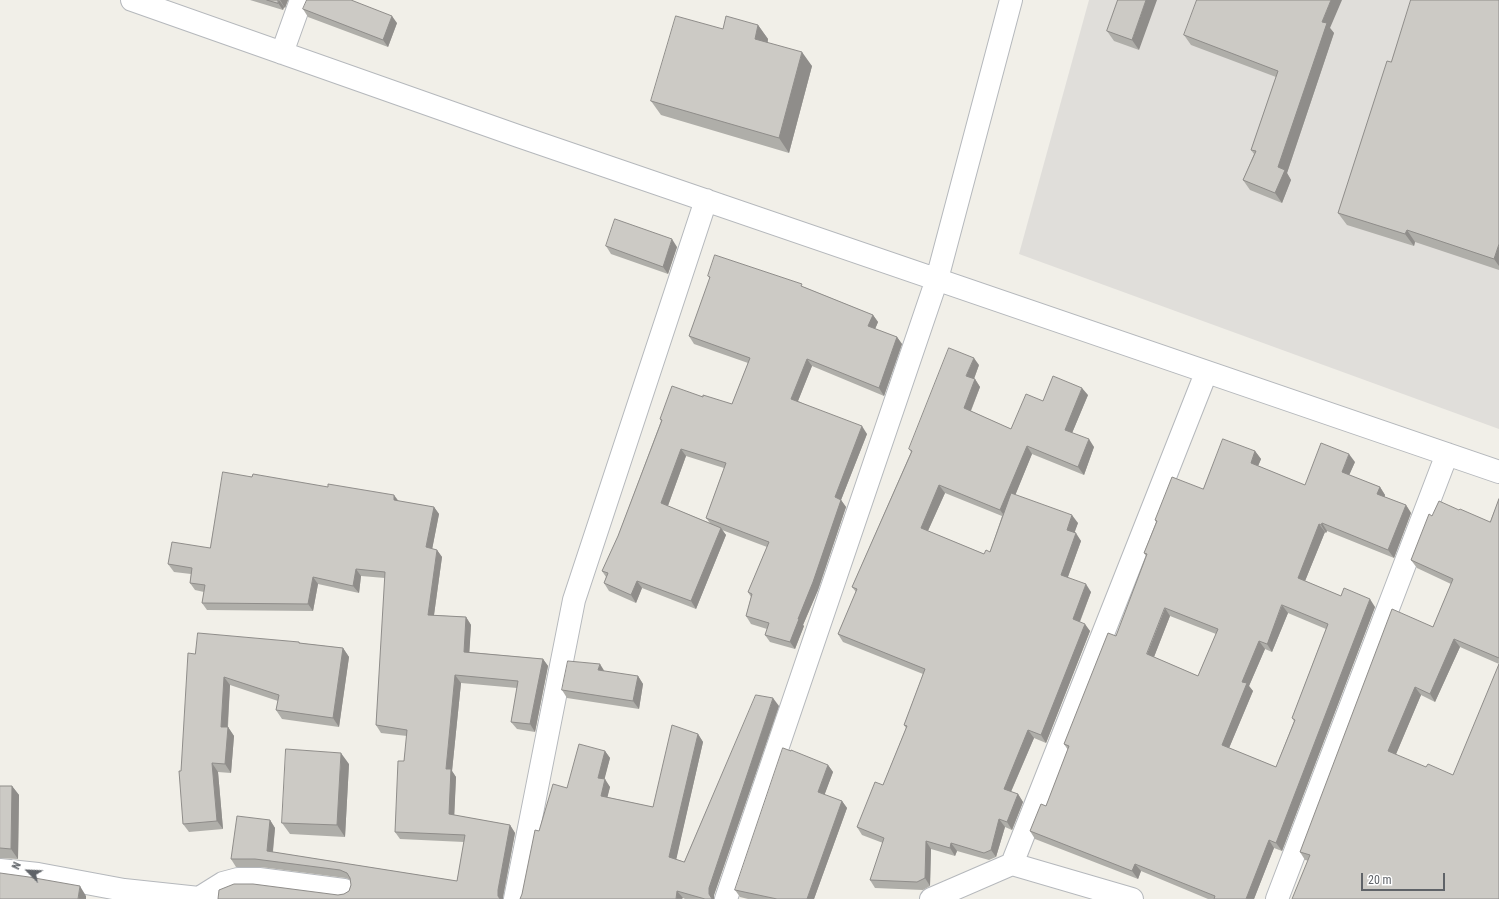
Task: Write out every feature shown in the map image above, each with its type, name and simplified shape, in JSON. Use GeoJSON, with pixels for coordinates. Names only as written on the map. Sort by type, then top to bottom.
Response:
{"type":"FeatureCollection","features":[{"type":"Feature","properties":{"kind":"street"},"geometry":{"type":"LineString","coordinates":[[132,0],[518,136],[937,279],[1206,373],[1499,472]]}},
{"type":"Feature","properties":{"kind":"street"},"geometry":{"type":"LineString","coordinates":[[282,53],[301,0]]}},
{"type":"Feature","properties":{"kind":"street"},"geometry":{"type":"LineString","coordinates":[[726,899],[937,279],[1011,0]]}},
{"type":"Feature","properties":{"kind":"street"},"geometry":{"type":"LineString","coordinates":[[515,899],[574,600],[706,200]]}},
{"type":"Feature","properties":{"kind":"street"},"geometry":{"type":"LineString","coordinates":[[1012,864],[1206,373]]}},
{"type":"Feature","properties":{"kind":"street"},"geometry":{"type":"LineString","coordinates":[[1277,899],[1447,454]]}},
{"type":"Feature","properties":{"kind":"street"},"geometry":{"type":"LineString","coordinates":[[931,899],[1012,864],[1132,899]]}},
{"type":"Feature","properties":{"kind":"street"},"geometry":{"type":"LineString","coordinates":[[0,870],[38,874],[124,890],[199,898],[223,883],[238,879],[259,879],[344,890]]}},
{"type":"Feature","properties":{"kind":"shaded area"},"geometry":{"type":"Polygon","coordinates":[[[1089,0],[1499,0],[1499,429],[1019,254],[1089,0]]]}},
{"type":"Feature","properties":{"kind":"building"},"geometry":{"type":"Polygon","coordinates":[[[267,0],[278,0],[278,3],[267,0]]]}},
{"type":"Feature","properties":{"kind":"building"},"geometry":{"type":"Polygon","coordinates":[[[307,0],[351,0],[392,16],[383,40],[303,9],[307,0]]]}},
{"type":"Feature","properties":{"kind":"building"},"geometry":{"type":"Polygon","coordinates":[[[1118,0],[1146,0],[1132,40],[1107,31],[1118,0]]]}},
{"type":"Feature","properties":{"kind":"building"},"geometry":{"type":"Polygon","coordinates":[[[1197,0],[1331,0],[1322,22],[1327,23],[1278,167],[1285,170],[1275,193],[1243,180],[1256,151],[1251,150],[1278,71],[1184,35],[1197,0]]]}},
{"type":"Feature","properties":{"kind":"building"},"geometry":{"type":"Polygon","coordinates":[[[1411,0],[1499,0],[1499,244],[1494,259],[1407,230],[1405,234],[1338,213],[1387,61],[1391,62],[1411,0]]]}},
{"type":"Feature","properties":{"kind":"building"},"geometry":{"type":"Polygon","coordinates":[[[676,16],[723,29],[726,16],[758,25],[755,39],[802,52],[779,138],[651,101],[676,16]]]}},
{"type":"Feature","properties":{"kind":"building"},"geometry":{"type":"Polygon","coordinates":[[[615,219],[672,239],[663,267],[606,246],[615,219]]]}},
{"type":"Feature","properties":{"kind":"building"},"geometry":{"type":"Polygon","coordinates":[[[715,255],[802,284],[801,286],[873,315],[868,326],[897,337],[879,388],[807,359],[791,399],[862,426],[835,497],[841,500],[813,582],[790,642],[765,635],[769,623],[746,616],[752,594],[748,592],[769,542],[706,518],[726,463],[681,449],[661,503],[721,528],[691,601],[637,581],[631,595],[604,583],[608,573],[602,571],[618,536],[662,420],[660,419],[672,386],[703,397],[703,395],[732,404],[750,358],[689,336],[710,277],[708,276],[715,255]]]}},
{"type":"Feature","properties":{"kind":"building"},"geometry":{"type":"Polygon","coordinates":[[[949,348],[974,358],[966,376],[975,379],[964,408],[1011,429],[1026,394],[1043,401],[1053,376],[1082,388],[1065,430],[1089,439],[1078,467],[1027,446],[1000,510],[939,485],[921,528],[984,554],[986,550],[990,552],[1011,493],[1072,515],[1067,530],[1076,533],[1061,575],[1086,584],[1073,619],[1085,624],[1041,735],[1028,730],[1004,789],[1018,794],[1007,822],[999,819],[991,850],[984,853],[951,843],[950,848],[926,841],[925,878],[917,882],[870,880],[884,838],[857,827],[875,782],[883,785],[907,726],[904,725],[925,669],[838,634],[857,589],[852,587],[912,451],[909,449],[949,348]]]}},
{"type":"Feature","properties":{"kind":"building"},"geometry":{"type":"Polygon","coordinates":[[[1223,439],[1255,451],[1251,463],[1305,485],[1321,443],[1349,454],[1342,472],[1380,487],[1377,494],[1406,505],[1388,550],[1322,523],[1321,525],[1319,524],[1298,578],[1341,596],[1344,588],[1370,599],[1276,843],[1269,840],[1246,899],[1214,899],[1215,896],[1135,864],[1132,871],[1030,831],[1041,804],[1046,806],[1069,746],[1064,744],[1108,633],[1116,636],[1147,554],[1144,553],[1172,477],[1203,489],[1223,439]],[[1282,605],[1267,644],[1259,641],[1242,682],[1247,683],[1222,745],[1276,767],[1295,720],[1292,718],[1328,624],[1282,605]],[[1165,608],[1147,654],[1198,676],[1218,629],[1165,608]]]}},
{"type":"Feature","properties":{"kind":"building"},"geometry":{"type":"Polygon","coordinates":[[[223,472],[252,477],[253,474],[328,487],[328,484],[394,495],[394,500],[434,507],[426,547],[437,550],[428,615],[466,617],[464,652],[543,659],[530,724],[511,722],[518,681],[455,675],[446,769],[451,769],[449,814],[510,825],[498,890],[498,896],[500,899],[218,899],[219,890],[234,884],[253,884],[338,895],[349,891],[351,885],[350,878],[347,873],[340,870],[255,859],[231,859],[237,816],[270,820],[267,851],[457,881],[465,835],[395,832],[398,761],[404,761],[407,730],[376,725],[385,572],[356,569],[353,586],[313,577],[308,604],[202,603],[205,585],[190,583],[192,568],[168,564],[172,542],[210,548],[223,472]]]}},
{"type":"Feature","properties":{"kind":"building"},"geometry":{"type":"Polygon","coordinates":[[[1499,499],[1499,658],[1454,639],[1430,694],[1415,687],[1388,751],[1426,767],[1428,764],[1453,775],[1499,664],[1499,899],[1292,899],[1310,855],[1300,852],[1392,609],[1433,627],[1453,579],[1411,560],[1429,514],[1432,516],[1439,501],[1490,522],[1499,499]]]}},
{"type":"Feature","properties":{"kind":"building"},"geometry":{"type":"Polygon","coordinates":[[[198,633],[299,642],[343,648],[333,718],[276,710],[279,695],[224,677],[221,727],[228,727],[225,764],[212,763],[217,821],[183,824],[179,771],[181,771],[188,653],[195,654],[198,633]]]}},
{"type":"Feature","properties":{"kind":"building"},"geometry":{"type":"Polygon","coordinates":[[[568,661],[600,664],[598,670],[638,676],[633,701],[562,690],[568,661]]]}},
{"type":"Feature","properties":{"kind":"building"},"geometry":{"type":"Polygon","coordinates":[[[756,695],[773,698],[709,888],[709,894],[712,899],[705,899],[677,891],[676,899],[520,899],[535,830],[539,831],[553,784],[567,788],[579,744],[605,751],[598,778],[605,779],[601,796],[653,807],[672,725],[698,734],[669,857],[684,862],[756,695]]]}},
{"type":"Feature","properties":{"kind":"building"},"geometry":{"type":"Polygon","coordinates":[[[783,748],[828,765],[818,792],[842,801],[807,899],[777,899],[735,890],[783,748]]]}},
{"type":"Feature","properties":{"kind":"building"},"geometry":{"type":"Polygon","coordinates":[[[286,749],[341,753],[337,825],[282,823],[286,749]]]}},
{"type":"Feature","properties":{"kind":"building"},"geometry":{"type":"Polygon","coordinates":[[[0,786],[12,786],[11,849],[0,848],[0,786]]]}},
{"type":"Feature","properties":{"kind":"building"},"geometry":{"type":"Polygon","coordinates":[[[0,873],[80,886],[78,899],[0,899],[0,873]]]}}]}
